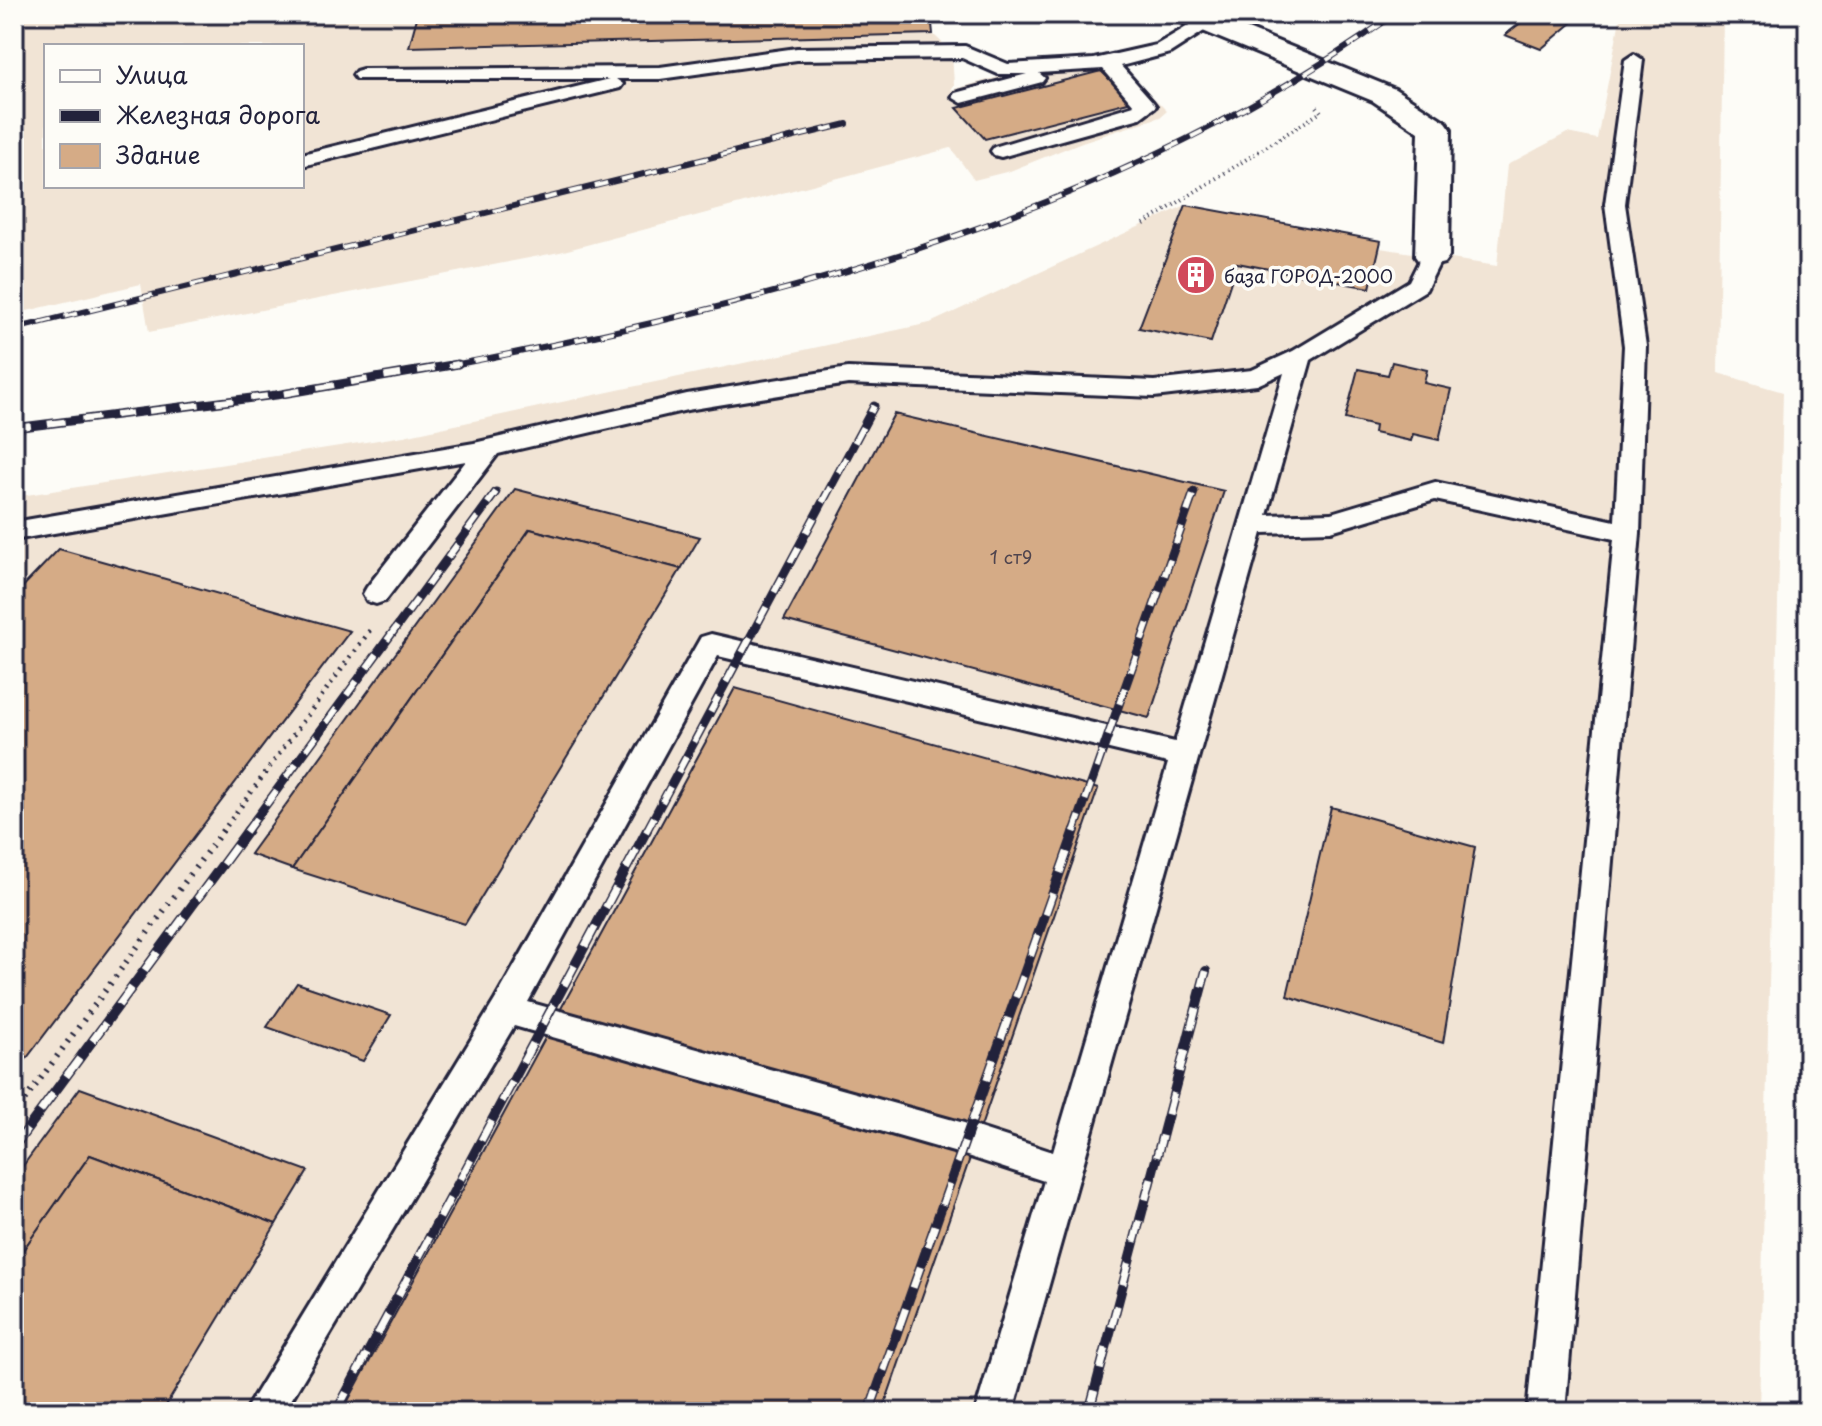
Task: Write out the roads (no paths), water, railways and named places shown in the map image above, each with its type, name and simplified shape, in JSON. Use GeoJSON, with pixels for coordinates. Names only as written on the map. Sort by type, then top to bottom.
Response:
{"type":"FeatureCollection","features":[{"type":"Feature","properties":{"kind":"street"},"geometry":{"type":"LineString","coordinates":[[1195,18],[1384,95],[1435,129],[1432,256]]}},
{"type":"Feature","properties":{"kind":"lane"},"geometry":{"type":"LineString","coordinates":[[962,97],[1163,49],[1195,18]]}},
{"type":"Feature","properties":{"kind":"lane"},"geometry":{"type":"LineString","coordinates":[[304,160],[660,73],[797,54],[965,52],[1005,70],[1099,64],[1143,99],[1146,106],[1001,151]]}},
{"type":"Feature","properties":{"kind":"lane"},"geometry":{"type":"LineString","coordinates":[[1546,1412],[1627,533],[1635,346],[1615,204],[1634,60]]}},
{"type":"Feature","properties":{"kind":"lane"},"geometry":{"type":"LineString","coordinates":[[363,75],[660,73]]}},
{"type":"Feature","properties":{"kind":"lane"},"geometry":{"type":"LineString","coordinates":[[14,531],[490,447],[687,402],[848,376],[1154,389],[1257,377],[1301,356],[1418,285],[1432,256]]}},
{"type":"Feature","properties":{"kind":"lane"},"geometry":{"type":"LineString","coordinates":[[994,1412],[1301,356]]}},
{"type":"Feature","properties":{"kind":"lane"},"geometry":{"type":"LineString","coordinates":[[376,594],[490,447]]}},
{"type":"Feature","properties":{"kind":"lane"},"geometry":{"type":"LineString","coordinates":[[1253,524],[1331,522],[1435,491],[1627,533]]}},
{"type":"Feature","properties":{"kind":"lane"},"geometry":{"type":"LineString","coordinates":[[263,1412],[506,1010],[711,644],[1186,756]]}},
{"type":"Feature","properties":{"kind":"lane"},"geometry":{"type":"LineString","coordinates":[[506,1010],[964,1139],[1065,1172]]}},
{"type":"Feature","properties":{"kind":"railway"},"geometry":{"type":"LineString","coordinates":[[457,364],[696,312],[820,279],[942,241],[1061,196],[1177,144],[1289,83],[1395,14]]}},
{"type":"Feature","properties":{"kind":"railway"},"geometry":{"type":"LineString","coordinates":[[14,329],[847,124]]}},
{"type":"Feature","properties":{"kind":"railway"},"geometry":{"type":"LineString","coordinates":[[14,428],[276,395],[457,364]]}},
{"type":"Feature","properties":{"kind":"railway"},"geometry":{"type":"LineString","coordinates":[[448,366],[457,364]]}},
{"type":"Feature","properties":{"kind":"railway"},"geometry":{"type":"LineString","coordinates":[[646,832],[874,406]]}},
{"type":"Feature","properties":{"kind":"railway"},"geometry":{"type":"LineString","coordinates":[[246,832],[496,492]]}},
{"type":"Feature","properties":{"kind":"railway"},"geometry":{"type":"LineString","coordinates":[[1074,832],[1194,492]]}},
{"type":"Feature","properties":{"kind":"railway"},"geometry":{"type":"LineString","coordinates":[[14,1147],[248,830]]}},
{"type":"Feature","properties":{"kind":"railway"},"geometry":{"type":"LineString","coordinates":[[336,1412],[647,830]]}},
{"type":"Feature","properties":{"kind":"railway"},"geometry":{"type":"LineString","coordinates":[[869,1412],[1075,830]]}},
{"type":"Feature","properties":{"kind":"railway"},"geometry":{"type":"LineString","coordinates":[[1089,1412],[1206,971]]}},
{"type":"Feature","properties":{"kind":"place","name":"база ГОРОД-2000"},"geometry":{"type":"Point","coordinates":[1196,275]}}]}
